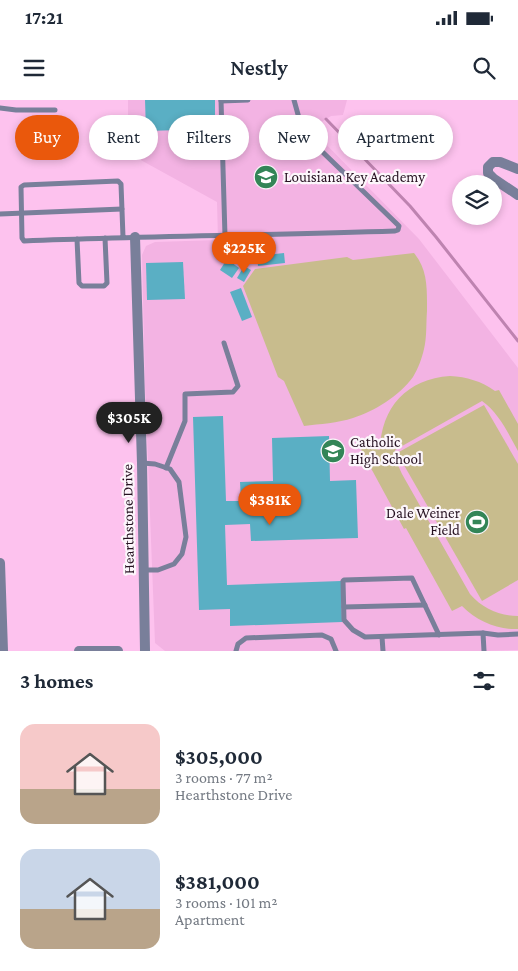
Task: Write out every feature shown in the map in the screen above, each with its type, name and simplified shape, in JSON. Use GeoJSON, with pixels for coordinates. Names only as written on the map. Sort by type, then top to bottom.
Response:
{"type":"FeatureCollection","features":[{"type":"Feature","properties":{"kind":"street"},"geometry":{"type":"LineString","coordinates":[[518,169],[500,162],[493,162],[488,167],[488,173],[494,179],[518,195]]}},
{"type":"Feature","properties":{"kind":"street","name":"Hearthstone Drive"},"geometry":{"type":"LineString","coordinates":[[135,237],[142,463],[145,651]]}},
{"type":"Feature","properties":{"kind":"street"},"geometry":{"type":"LineString","coordinates":[[0,563],[3,651]]}},
{"type":"Feature","properties":{"kind":"street"},"geometry":{"type":"LineString","coordinates":[[79,651],[118,651]]}},
{"type":"Feature","properties":{"kind":"lane"},"geometry":{"type":"LineString","coordinates":[[226,236],[221,100],[248,100]]}},
{"type":"Feature","properties":{"kind":"lane"},"geometry":{"type":"LineString","coordinates":[[123,237],[121,184],[118,181],[24,185],[21,187],[22,238],[24,241],[395,231],[399,228],[308,138],[299,118],[294,100]]}},
{"type":"Feature","properties":{"kind":"lane"},"geometry":{"type":"LineString","coordinates":[[0,108],[55,110]]}},
{"type":"Feature","properties":{"kind":"lane"},"geometry":{"type":"LineString","coordinates":[[0,214],[122,209]]}},
{"type":"Feature","properties":{"kind":"lane"},"geometry":{"type":"LineString","coordinates":[[77,239],[79,283],[82,286],[104,286],[107,283],[105,238]]}},
{"type":"Feature","properties":{"kind":"lane"},"geometry":{"type":"LineString","coordinates":[[166,468],[185,421],[185,394],[234,392],[238,386],[224,343]]}},
{"type":"Feature","properties":{"kind":"lane"},"geometry":{"type":"LineString","coordinates":[[142,463],[155,464],[170,469],[179,482],[186,537],[182,554],[174,564],[158,570],[144,570]]}},
{"type":"Feature","properties":{"kind":"lane"},"geometry":{"type":"LineString","coordinates":[[439,634],[412,578],[344,580],[344,620],[353,630],[364,637],[483,633],[498,635],[518,634]]}},
{"type":"Feature","properties":{"kind":"lane"},"geometry":{"type":"LineString","coordinates":[[344,607],[425,605]]}},
{"type":"Feature","properties":{"kind":"lane"},"geometry":{"type":"LineString","coordinates":[[483,633],[484,651]]}},
{"type":"Feature","properties":{"kind":"lane"},"geometry":{"type":"LineString","coordinates":[[236,651],[238,644],[246,638],[322,635],[332,639],[336,651]]}},
{"type":"Feature","properties":{"kind":"lane"},"geometry":{"type":"LineString","coordinates":[[382,637],[383,651]]}},
{"type":"Feature","properties":{"kind":"shaded area","name":"Catholic High School"},"geometry":{"type":"Polygon","coordinates":[[[128,100],[347,100],[343,115],[328,118],[328,115],[259,115],[259,160],[328,160],[328,146],[338,156],[338,160],[341,160],[419,239],[518,368],[518,650],[165,651],[155,643],[142,255],[146,246],[155,242],[218,240],[217,202],[141,160],[158,160],[158,115],[128,115],[128,100]]]}},
{"type":"Feature","properties":{"kind":"shaded area"},"geometry":{"type":"Polygon","coordinates":[[[414,253],[419,259],[424,273],[427,287],[427,311],[424,349],[413,377],[394,396],[370,411],[341,421],[304,426],[284,381],[278,377],[243,286],[255,269],[347,257],[353,260],[414,253]]]}},
{"type":"Feature","properties":{"kind":"shaded area"},"geometry":{"type":"Polygon","coordinates":[[[450,376],[474,380],[495,391],[499,390],[518,424],[518,451],[498,417],[482,401],[395,450],[397,463],[470,594],[491,610],[504,615],[518,616],[518,629],[502,628],[488,624],[462,606],[452,611],[360,448],[365,445],[380,450],[385,421],[391,408],[409,389],[435,378],[450,376]]]}},
{"type":"Feature","properties":{"kind":"shaded area","name":"Dale Weiner Field"},"geometry":{"type":"Polygon","coordinates":[[[484,405],[518,464],[518,580],[482,601],[397,453],[484,405]]]}},
{"type":"Feature","properties":{"kind":"building"},"geometry":{"type":"Polygon","coordinates":[[[145,100],[215,100],[215,115],[168,115],[168,130],[158,131],[158,115],[145,115],[145,100]]]}},
{"type":"Feature","properties":{"kind":"building"},"geometry":{"type":"Polygon","coordinates":[[[284,253],[285,263],[258,266],[257,256],[284,253]]]}},
{"type":"Feature","properties":{"kind":"building"},"geometry":{"type":"Polygon","coordinates":[[[227,259],[239,268],[232,278],[220,270],[227,259]]]}},
{"type":"Feature","properties":{"kind":"building"},"geometry":{"type":"Polygon","coordinates":[[[183,262],[185,299],[147,300],[146,263],[183,262]]]}},
{"type":"Feature","properties":{"kind":"building"},"geometry":{"type":"Polygon","coordinates":[[[244,266],[251,270],[244,282],[237,278],[244,266]]]}},
{"type":"Feature","properties":{"kind":"building"},"geometry":{"type":"Polygon","coordinates":[[[241,288],[252,317],[242,321],[230,292],[241,288]]]}},
{"type":"Feature","properties":{"kind":"building"},"geometry":{"type":"Polygon","coordinates":[[[223,416],[226,501],[241,501],[240,482],[273,481],[272,438],[329,436],[330,481],[356,480],[358,538],[251,541],[250,524],[225,525],[227,585],[341,581],[342,622],[230,626],[230,609],[199,610],[193,417],[223,416]]]}},
{"type":"Feature","properties":{"kind":"waterway"},"geometry":{"type":"LineString","coordinates":[[328,121],[410,206],[518,341]]}},
{"type":"Feature","properties":{"kind":"place","name":"Louisiana Key Academy"},"geometry":{"type":"Point","coordinates":[266,177]}},
{"type":"Feature","properties":{"kind":"place","name":"Catholic High School"},"geometry":{"type":"Point","coordinates":[333,451]}},
{"type":"Feature","properties":{"kind":"place","name":"Dale Weiner Field"},"geometry":{"type":"Point","coordinates":[477,522]}}]}
